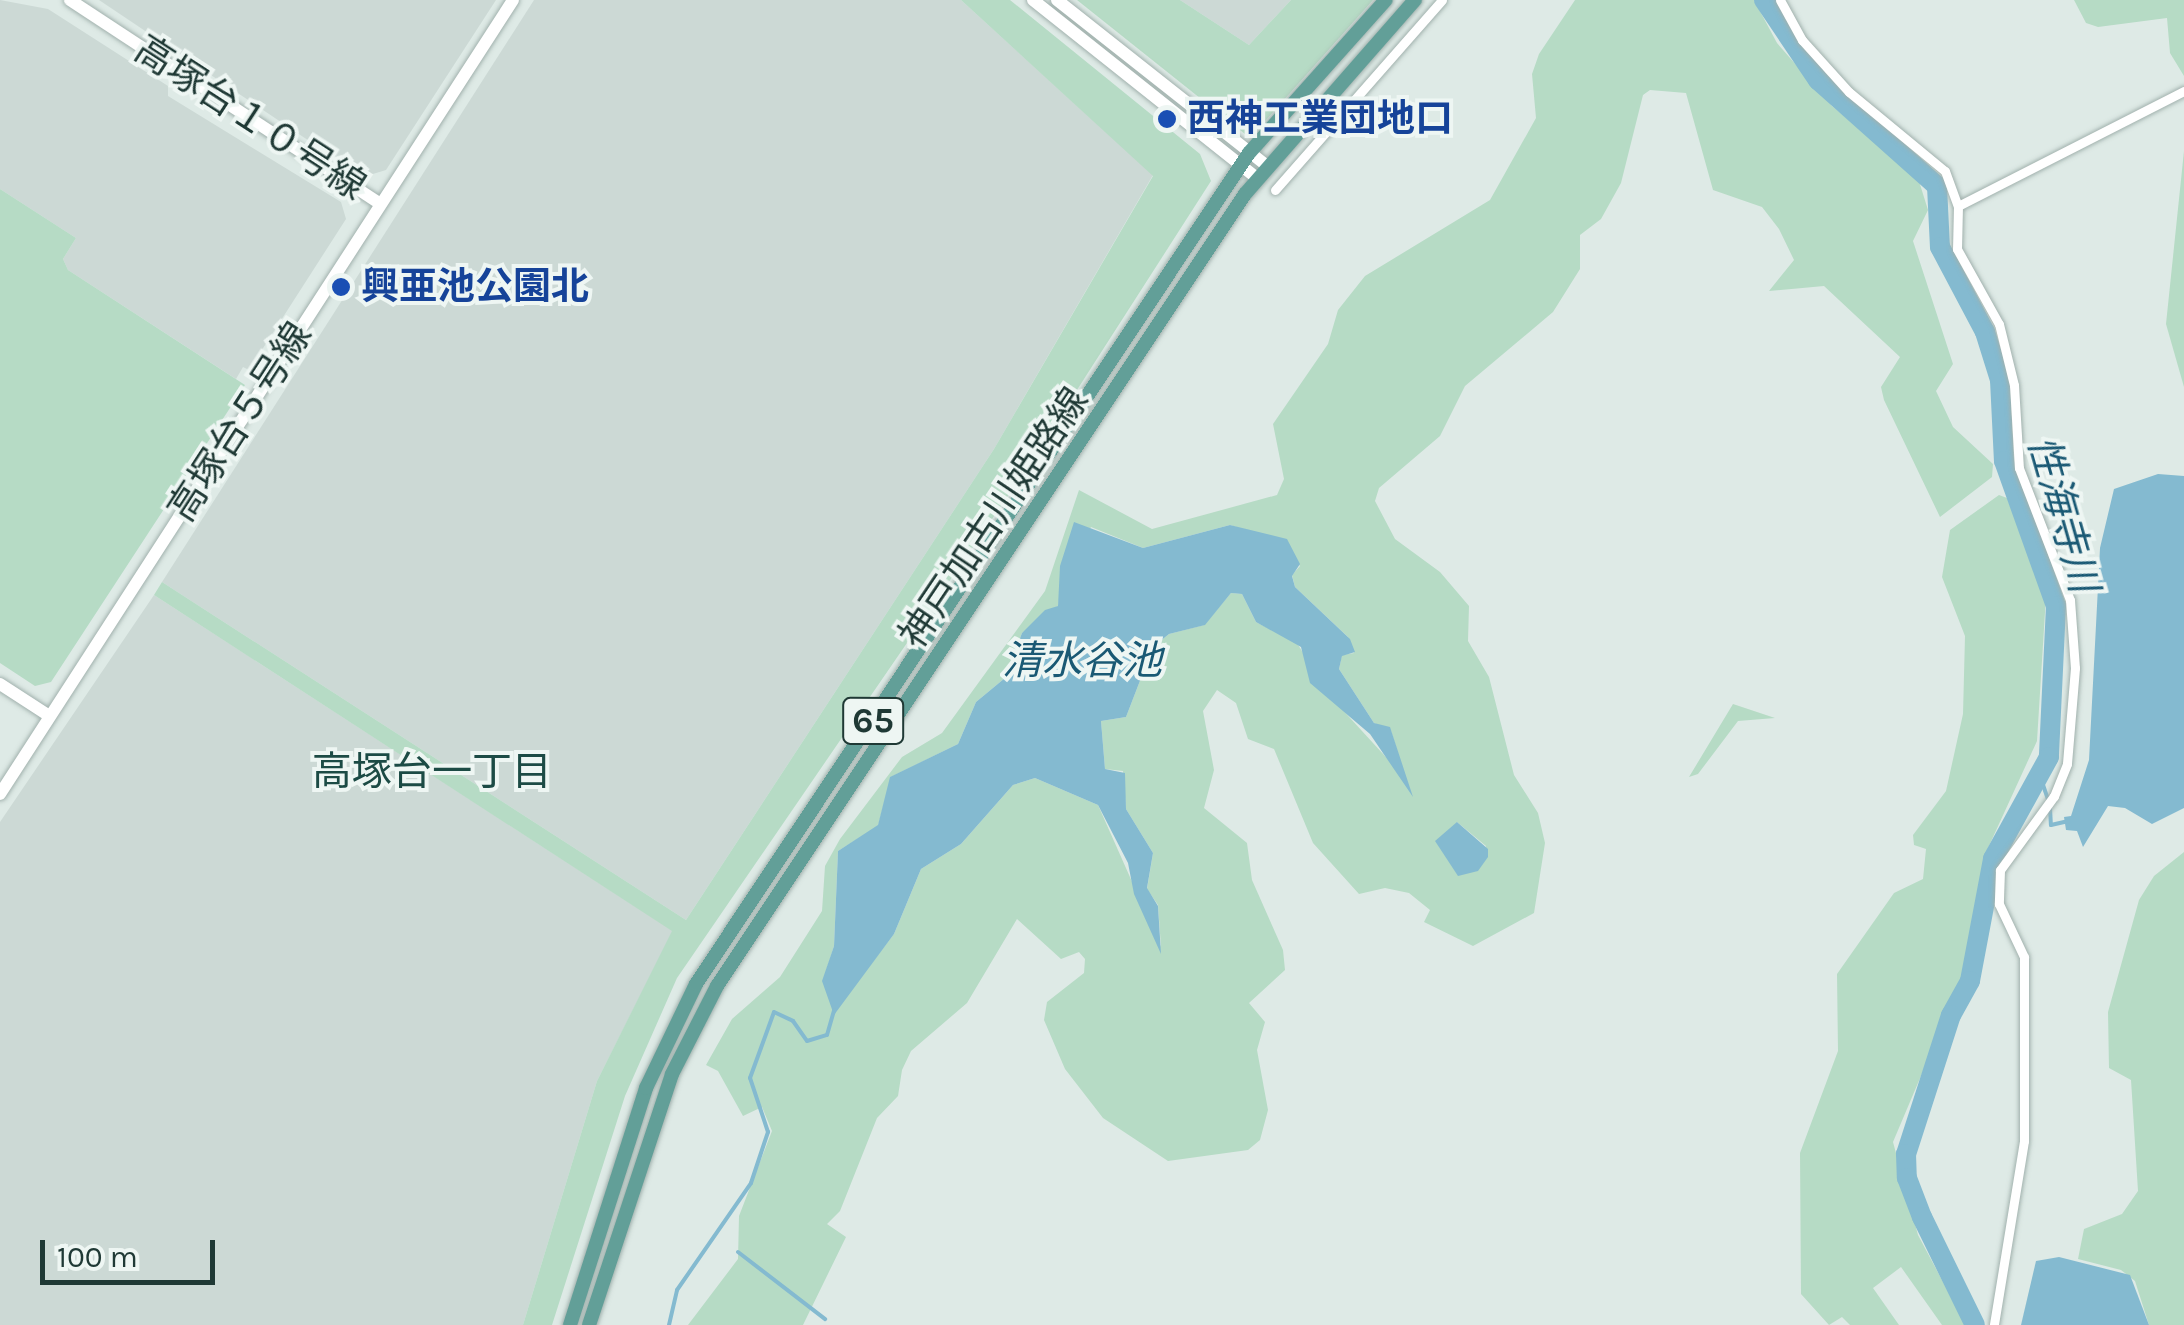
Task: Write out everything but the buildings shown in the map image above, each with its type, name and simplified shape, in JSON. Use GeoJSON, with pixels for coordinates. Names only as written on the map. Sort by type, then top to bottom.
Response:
{"type":"FeatureCollection","features":[{"type":"Feature","properties":{"kind":"main road","name":"神戸加古川姫路線"},"geometry":{"type":"LineString","coordinates":[[570,1325],[646,1088],[696,984],[1245,159],[1386,0]]}},
{"type":"Feature","properties":{"kind":"main road","name":"神戸加古川姫路線"},"geometry":{"type":"LineString","coordinates":[[589,1325],[672,1074],[717,986],[1261,171],[1415,0]]}},
{"type":"Feature","properties":{"kind":"street","name":"高塚台１０号線"},"geometry":{"type":"LineString","coordinates":[[70,0],[380,204]]}},
{"type":"Feature","properties":{"kind":"street","name":"高塚台５号線"},"geometry":{"type":"LineString","coordinates":[[0,794],[513,0]]}},
{"type":"Feature","properties":{"kind":"street"},"geometry":{"type":"LineString","coordinates":[[1033,0],[1261,171],[1285,178]]}},
{"type":"Feature","properties":{"kind":"street"},"geometry":{"type":"LineString","coordinates":[[1056,0],[1245,159]]}},
{"type":"Feature","properties":{"kind":"street"},"geometry":{"type":"LineString","coordinates":[[1276,190],[1442,0]]}},
{"type":"Feature","properties":{"kind":"street"},"geometry":{"type":"LineString","coordinates":[[1780,0],[1802,40],[1849,92],[1945,170],[1958,206],[1956,249],[1999,324],[2014,385],[2019,468],[2070,600],[2074,687],[2067,764],[2054,796],[2000,870],[1999,904],[2024,957],[2024,1141],[1994,1325]]}},
{"type":"Feature","properties":{"kind":"street"},"geometry":{"type":"LineString","coordinates":[[1958,206],[2184,91]]}},
{"type":"Feature","properties":{"kind":"street"},"geometry":{"type":"LineString","coordinates":[[0,684],[48,715]]}},
{"type":"Feature","properties":{"kind":"shaded area"},"geometry":{"type":"Polygon","coordinates":[[[0,0],[48,9],[168,86],[168,96],[341,202],[346,219],[249,370],[243,367],[236,379],[68,270],[63,259],[76,238],[0,189],[0,0]]]}},
{"type":"Feature","properties":{"kind":"shaded area"},"geometry":{"type":"Polygon","coordinates":[[[99,0],[496,0],[386,170],[363,177],[99,0]]]}},
{"type":"Feature","properties":{"kind":"shaded area"},"geometry":{"type":"Polygon","coordinates":[[[534,0],[961,0],[1153,175],[994,449],[686,920],[162,582],[534,0]]]}},
{"type":"Feature","properties":{"kind":"shaded area"},"geometry":{"type":"Polygon","coordinates":[[[1180,0],[1291,0],[1249,45],[1180,0]]]}},
{"type":"Feature","properties":{"kind":"shaded area"},"geometry":{"type":"Polygon","coordinates":[[[154,595],[673,931],[597,1081],[523,1325],[0,1325],[0,822],[154,595]]]}},
{"type":"Feature","properties":{"kind":"green space"},"geometry":{"type":"Polygon","coordinates":[[[961,0],[1010,0],[1200,154],[1211,181],[1025,471],[677,978],[625,1096],[552,1325],[523,1325],[597,1081],[672,931],[154,595],[162,582],[686,920],[994,449],[1153,176],[961,0]]]}},
{"type":"Feature","properties":{"kind":"green space"},"geometry":{"type":"Polygon","coordinates":[[[1077,0],[1180,0],[1249,45],[1291,0],[1373,0],[1250,138],[1077,0]]]}},
{"type":"Feature","properties":{"kind":"green space"},"geometry":{"type":"Polygon","coordinates":[[[1575,0],[1754,0],[1777,43],[1832,106],[1918,178],[1928,210],[1913,241],[1953,364],[1936,391],[1953,427],[1993,464],[1992,477],[1940,517],[1884,400],[1881,387],[1900,357],[1824,286],[1769,291],[1794,260],[1779,229],[1762,207],[1713,190],[1686,93],[1650,90],[1643,95],[1621,183],[1601,219],[1580,235],[1580,269],[1553,312],[1465,386],[1440,436],[1379,488],[1375,501],[1395,539],[1440,572],[1469,606],[1468,641],[1489,677],[1514,775],[1538,813],[1545,843],[1534,913],[1473,946],[1424,922],[1430,910],[1409,893],[1385,888],[1359,894],[1313,843],[1274,749],[1248,739],[1236,703],[1217,690],[1203,711],[1214,770],[1204,808],[1247,843],[1252,880],[1283,950],[1285,970],[1249,1003],[1265,1022],[1257,1050],[1268,1110],[1260,1140],[1248,1150],[1168,1161],[1103,1118],[1065,1069],[1044,1020],[1047,1002],[1084,973],[1085,959],[1079,952],[1061,959],[1017,919],[967,1003],[911,1051],[902,1070],[898,1096],[877,1118],[840,1211],[827,1224],[846,1237],[803,1325],[688,1325],[738,1259],[739,1216],[772,1131],[762,1107],[743,1116],[718,1071],[706,1065],[732,1019],[780,977],[822,911],[825,866],[840,839],[902,757],[942,733],[1045,591],[1079,490],[1152,529],[1277,495],[1284,479],[1273,424],[1328,344],[1338,310],[1365,276],[1490,200],[1536,118],[1532,74],[1539,54],[1575,0]],[[1230,525],[1143,548],[1091,527],[1062,582],[1058,606],[1022,633],[1005,678],[976,702],[958,744],[891,777],[878,826],[838,851],[834,946],[826,971],[848,994],[894,934],[921,869],[961,844],[1013,785],[1035,778],[1098,805],[1161,947],[1158,905],[1147,889],[1153,853],[1126,809],[1123,771],[1105,769],[1101,721],[1126,717],[1153,647],[1169,634],[1204,625],[1231,593],[1242,594],[1256,622],[1297,643],[1329,695],[1406,779],[1391,731],[1374,723],[1339,669],[1342,655],[1354,653],[1348,637],[1295,587],[1292,575],[1300,566],[1278,540],[1230,525]],[[1457,822],[1464,872],[1476,871],[1486,846],[1457,822]]]}},
{"type":"Feature","properties":{"kind":"green space"},"geometry":{"type":"Polygon","coordinates":[[[2074,0],[2184,0],[2184,76],[2170,53],[2167,18],[2098,27],[2086,23],[2074,0]]]}},
{"type":"Feature","properties":{"kind":"green space"},"geometry":{"type":"Polygon","coordinates":[[[2184,151],[2184,387],[2166,324],[2184,151]]]}},
{"type":"Feature","properties":{"kind":"green space"},"geometry":{"type":"Polygon","coordinates":[[[0,189],[76,238],[63,259],[68,270],[245,385],[51,682],[35,686],[0,663],[0,189]]]}},
{"type":"Feature","properties":{"kind":"green space"},"geometry":{"type":"Polygon","coordinates":[[[1999,495],[2007,498],[2046,596],[2037,741],[1988,848],[1962,979],[1893,1142],[1918,1235],[1966,1325],[1942,1325],[1901,1267],[1873,1288],[1899,1325],[1850,1325],[1842,1317],[1829,1325],[1801,1294],[1800,1153],[1838,1051],[1837,974],[1894,893],[1923,879],[1926,849],[1914,845],[1913,835],[1946,791],[1963,714],[1965,636],[1942,577],[1950,530],[1999,495]]]}},
{"type":"Feature","properties":{"kind":"green space"},"geometry":{"type":"Polygon","coordinates":[[[1733,704],[1775,718],[1738,721],[1698,774],[1689,777],[1733,704]]]}},
{"type":"Feature","properties":{"kind":"green space"},"geometry":{"type":"Polygon","coordinates":[[[2184,852],[2184,1325],[2149,1325],[2135,1281],[2121,1270],[2078,1259],[2084,1229],[2122,1214],[2138,1191],[2131,1080],[2109,1068],[2108,1012],[2139,900],[2154,876],[2184,852]]]}},
{"type":"Feature","properties":{"kind":"water"},"geometry":{"type":"Polygon","coordinates":[[[2158,474],[2184,476],[2184,808],[2152,824],[2125,808],[2108,806],[2083,847],[2077,831],[2066,830],[2064,817],[2071,816],[2089,760],[2100,548],[2114,489],[2158,474]]]}},
{"type":"Feature","properties":{"kind":"water","name":"清水谷池"},"geometry":{"type":"Polygon","coordinates":[[[1074,522],[1143,548],[1230,525],[1287,539],[1300,564],[1292,576],[1295,587],[1350,639],[1355,652],[1342,656],[1339,669],[1374,723],[1390,727],[1413,797],[1370,734],[1310,683],[1301,647],[1256,622],[1242,594],[1231,593],[1205,625],[1169,634],[1153,647],[1126,717],[1101,721],[1105,769],[1125,773],[1126,809],[1153,853],[1147,888],[1158,906],[1161,954],[1134,894],[1128,863],[1098,805],[1035,778],[1013,785],[961,844],[921,869],[894,934],[834,1015],[822,981],[834,946],[838,851],[878,825],[890,777],[958,744],[976,702],[1005,678],[1022,633],[1045,610],[1058,606],[1060,566],[1074,522]]]}},
{"type":"Feature","properties":{"kind":"water"},"geometry":{"type":"Polygon","coordinates":[[[1457,822],[1488,849],[1488,857],[1478,871],[1458,876],[1435,841],[1457,822]]]}},
{"type":"Feature","properties":{"kind":"water"},"geometry":{"type":"Polygon","coordinates":[[[2059,1257],[2130,1275],[2149,1325],[2021,1325],[2036,1261],[2059,1257]]]}},
{"type":"Feature","properties":{"kind":"waterway","name":"性海寺川"},"geometry":{"type":"LineString","coordinates":[[1764,0],[1818,80],[1937,186],[1940,247],[1985,332],[2000,380],[2004,461],[2056,606],[2049,757],[1993,859],[1970,981],[1951,1015],[1906,1154],[1907,1178],[1922,1217],[1975,1325]]}},
{"type":"Feature","properties":{"kind":"waterway"},"geometry":{"type":"LineString","coordinates":[[2041,779],[2048,799]]}},
{"type":"Feature","properties":{"kind":"waterway"},"geometry":{"type":"LineString","coordinates":[[2050,808],[2051,825],[2069,821]]}},
{"type":"Feature","properties":{"kind":"waterway"},"geometry":{"type":"LineString","coordinates":[[669,1325],[677,1290],[751,1183],[768,1132],[750,1078],[774,1012],[793,1021],[807,1041],[827,1035],[834,1010]]}},
{"type":"Feature","properties":{"kind":"waterway"},"geometry":{"type":"LineString","coordinates":[[738,1252],[825,1319]]}},
{"type":"Feature","properties":{"kind":"place","name":"西神工業団地口"},"geometry":{"type":"Point","coordinates":[1167,119]}},
{"type":"Feature","properties":{"kind":"place","name":"興亜池公園北"},"geometry":{"type":"Point","coordinates":[341,287]}},
{"type":"Feature","properties":{"kind":"district","name":"高塚台一丁目"},"geometry":{"type":"Point","coordinates":[432,772]}}]}
